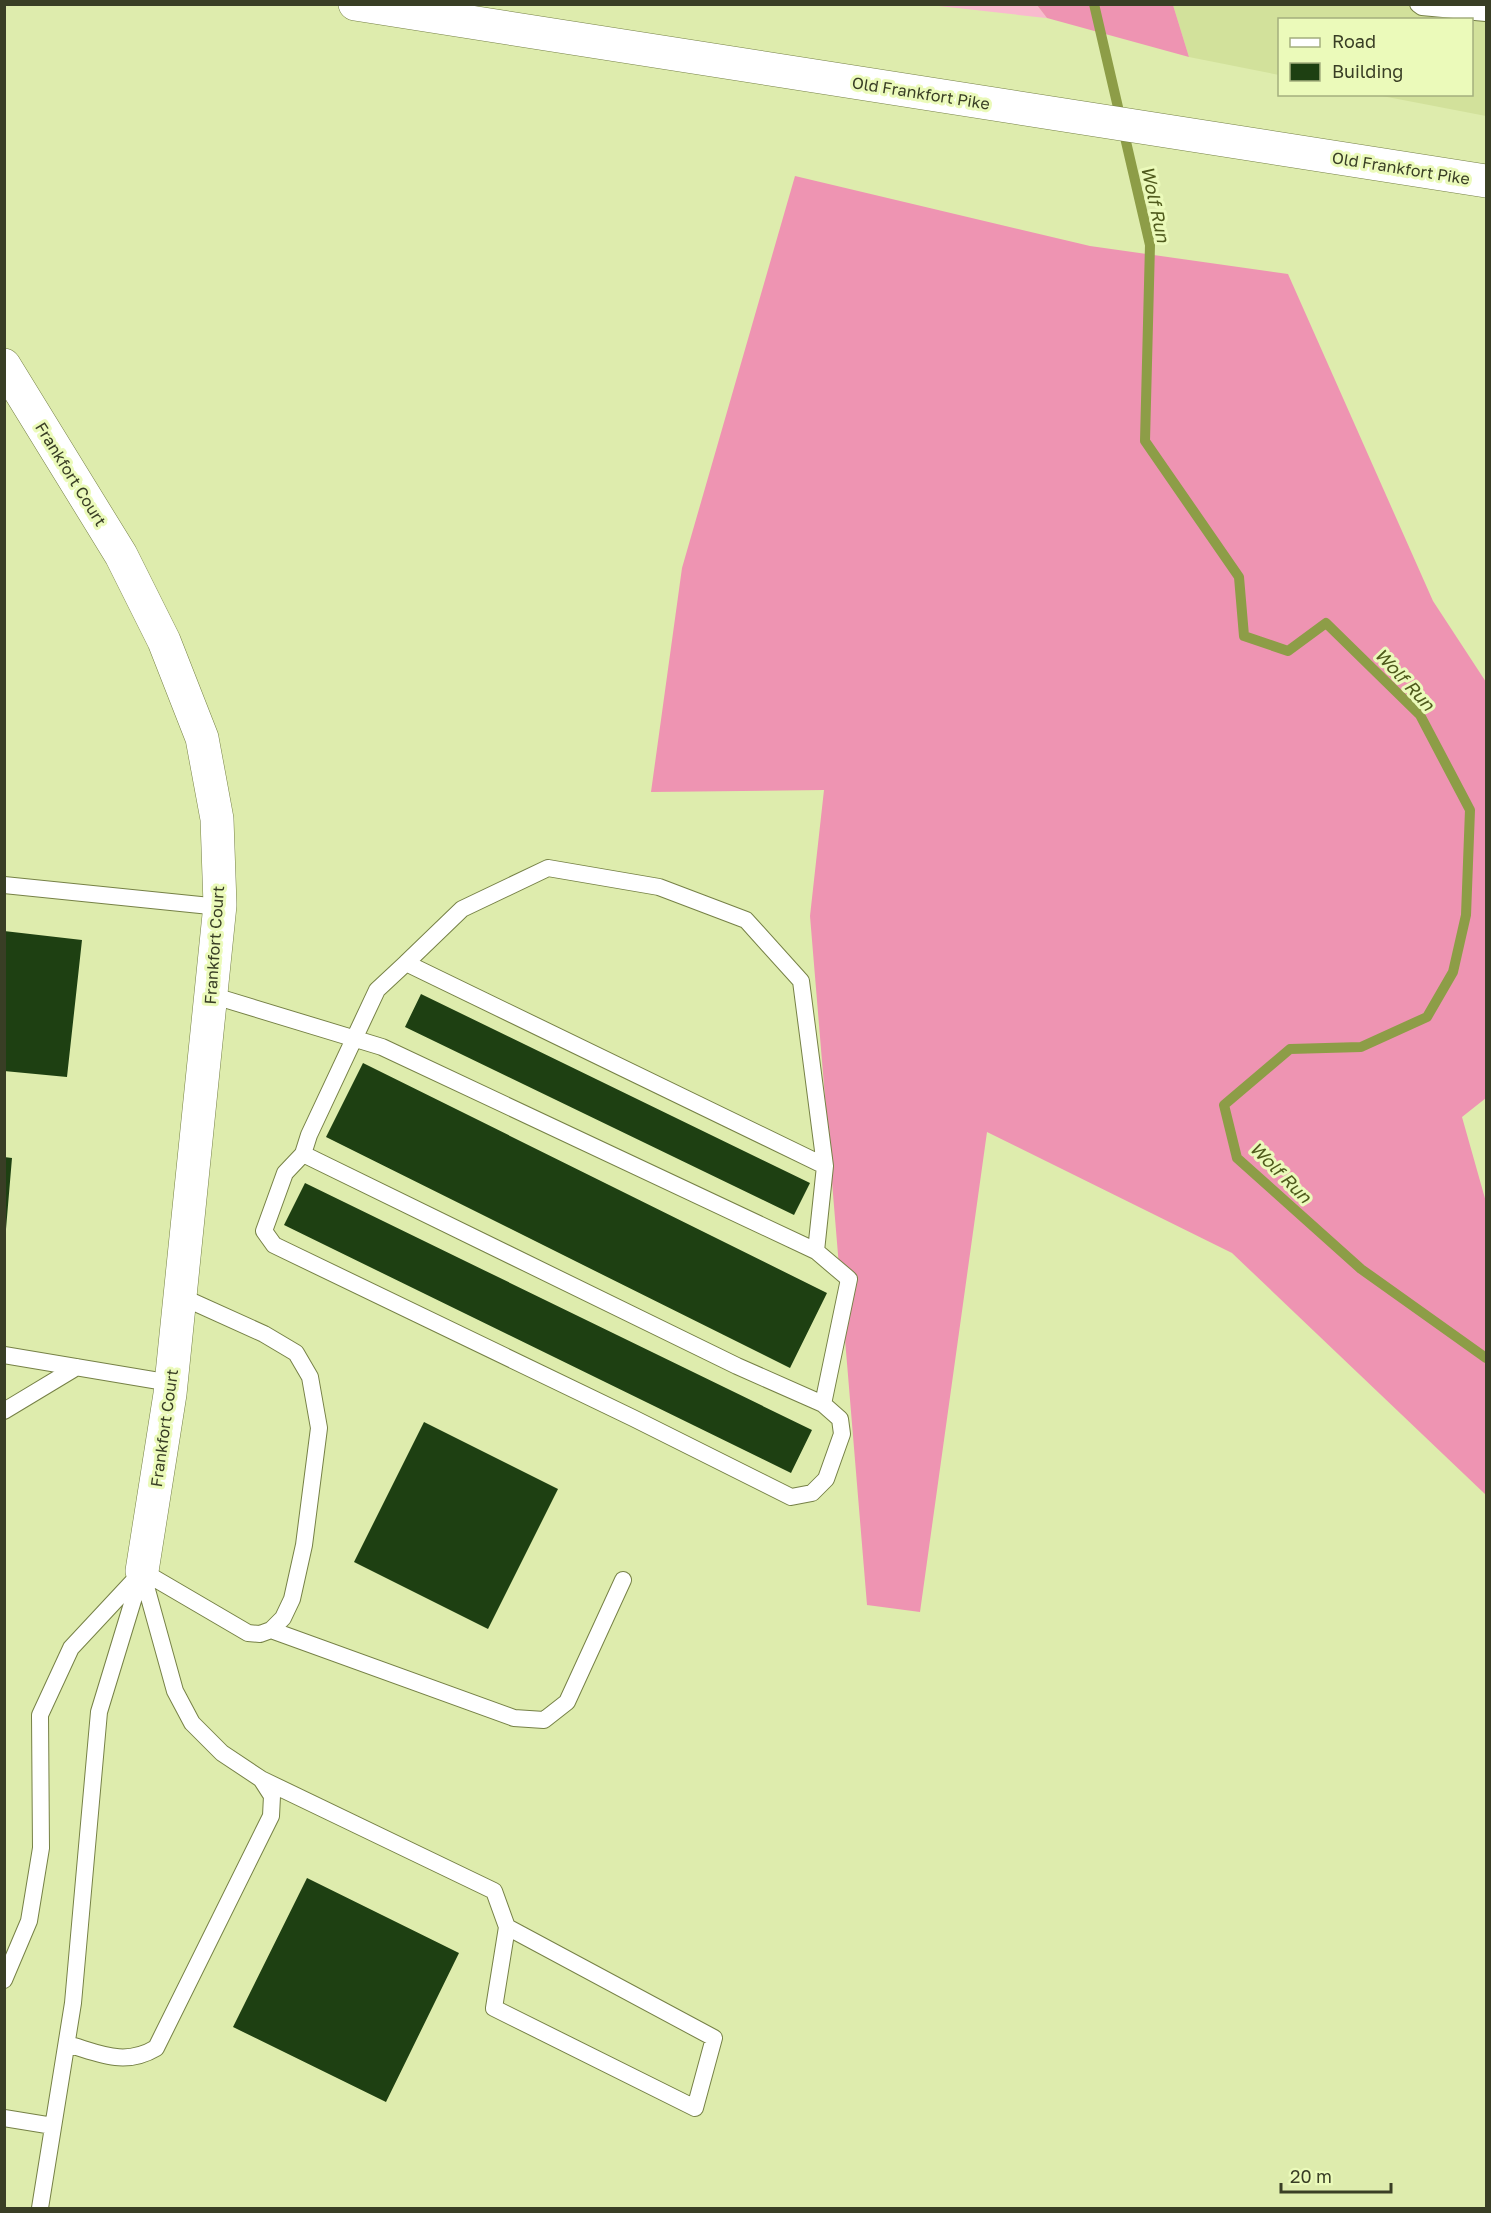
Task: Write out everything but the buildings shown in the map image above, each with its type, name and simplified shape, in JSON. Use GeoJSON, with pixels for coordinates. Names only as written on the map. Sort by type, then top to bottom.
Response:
{"type":"FeatureCollection","features":[{"type":"Feature","properties":{"kind":"street","name":"Old Frankfort Pike"},"geometry":{"type":"LineString","coordinates":[[355,4],[1486,181]]}},
{"type":"Feature","properties":{"kind":"street","name":"Frankfort Court"},"geometry":{"type":"LineString","coordinates":[[4,365],[121,555],[168,652],[202,738],[217,819],[220,907],[171,1383],[142,1571]]}},
{"type":"Feature","properties":{"kind":"lane"},"geometry":{"type":"LineString","coordinates":[[1418,4],[1422,7],[1486,14]]}},
{"type":"Feature","properties":{"kind":"lane"},"geometry":{"type":"LineString","coordinates":[[303,1154],[737,1366],[823,1404],[840,1419],[842,1434],[826,1479],[812,1493],[791,1497],[274,1245],[264,1231],[285,1173],[303,1154],[309,1135],[377,990],[462,909],[548,868],[659,888],[746,920],[801,981],[825,1166],[816,1251]]}},
{"type":"Feature","properties":{"kind":"lane"},"geometry":{"type":"LineString","coordinates":[[4,885],[220,907]]}},
{"type":"Feature","properties":{"kind":"lane"},"geometry":{"type":"LineString","coordinates":[[406,963],[825,1166]]}},
{"type":"Feature","properties":{"kind":"lane"},"geometry":{"type":"LineString","coordinates":[[211,995],[382,1047],[816,1251],[849,1279],[823,1404]]}},
{"type":"Feature","properties":{"kind":"lane"},"geometry":{"type":"LineString","coordinates":[[142,1571],[248,1633],[261,1634],[271,1630],[283,1618],[292,1599],[304,1545],[320,1428],[310,1377],[296,1353],[272,1339],[180,1296]]}},
{"type":"Feature","properties":{"kind":"lane"},"geometry":{"type":"LineString","coordinates":[[4,1355],[171,1383]]}},
{"type":"Feature","properties":{"kind":"lane"},"geometry":{"type":"LineString","coordinates":[[4,1411],[76,1367]]}},
{"type":"Feature","properties":{"kind":"lane"},"geometry":{"type":"LineString","coordinates":[[142,1571],[175,1691],[192,1723],[222,1753],[261,1779],[495,1891],[507,1927],[494,2008],[695,2108],[714,2037],[507,1927]]}},
{"type":"Feature","properties":{"kind":"lane"},"geometry":{"type":"LineString","coordinates":[[4,1980],[29,1921],[41,1848],[40,1715],[71,1648],[142,1571]]}},
{"type":"Feature","properties":{"kind":"lane"},"geometry":{"type":"LineString","coordinates":[[40,2208],[73,2003],[99,1712],[142,1571]]}},
{"type":"Feature","properties":{"kind":"lane"},"geometry":{"type":"LineString","coordinates":[[271,1630],[514,1718],[544,1720],[567,1702],[623,1580]]}},
{"type":"Feature","properties":{"kind":"lane"},"geometry":{"type":"LineString","coordinates":[[67,2044],[116,2058],[141,2057],[156,2048],[271,1816],[272,1796],[261,1779]]}},
{"type":"Feature","properties":{"kind":"lane"},"geometry":{"type":"LineString","coordinates":[[4,2118],[53,2126]]}},
{"type":"Feature","properties":{"kind":"shaded area"},"geometry":{"type":"Polygon","coordinates":[[[930,5],[1037,5],[1047,18],[1046,18],[930,5]]]}},
{"type":"Feature","properties":{"kind":"shaded area"},"geometry":{"type":"Polygon","coordinates":[[[1037,5],[1173,5],[1189,57],[1047,18],[1037,5]]]}},
{"type":"Feature","properties":{"kind":"shaded area"},"geometry":{"type":"Polygon","coordinates":[[[1173,5],[1486,5],[1486,116],[1382,96],[1473,96],[1473,18],[1278,18],[1278,75],[1189,57],[1173,5]]]}},
{"type":"Feature","properties":{"kind":"shaded area"},"geometry":{"type":"Polygon","coordinates":[[[795,176],[1090,246],[1288,274],[1433,601],[1486,682],[1486,1098],[1462,1117],[1486,1202],[1486,1495],[1232,1253],[987,1132],[920,1612],[867,1605],[810,916],[824,790],[651,792],[682,568],[795,176]]]}},
{"type":"Feature","properties":{"kind":"waterway","name":"Wolf Run"},"geometry":{"type":"LineString","coordinates":[[1094,4],[1150,245],[1145,441],[1239,577],[1244,636],[1288,651],[1326,623],[1420,715],[1470,810],[1466,915],[1453,972],[1427,1017],[1361,1047],[1290,1049],[1224,1105],[1237,1158],[1361,1269],[1486,1358]]}}]}
